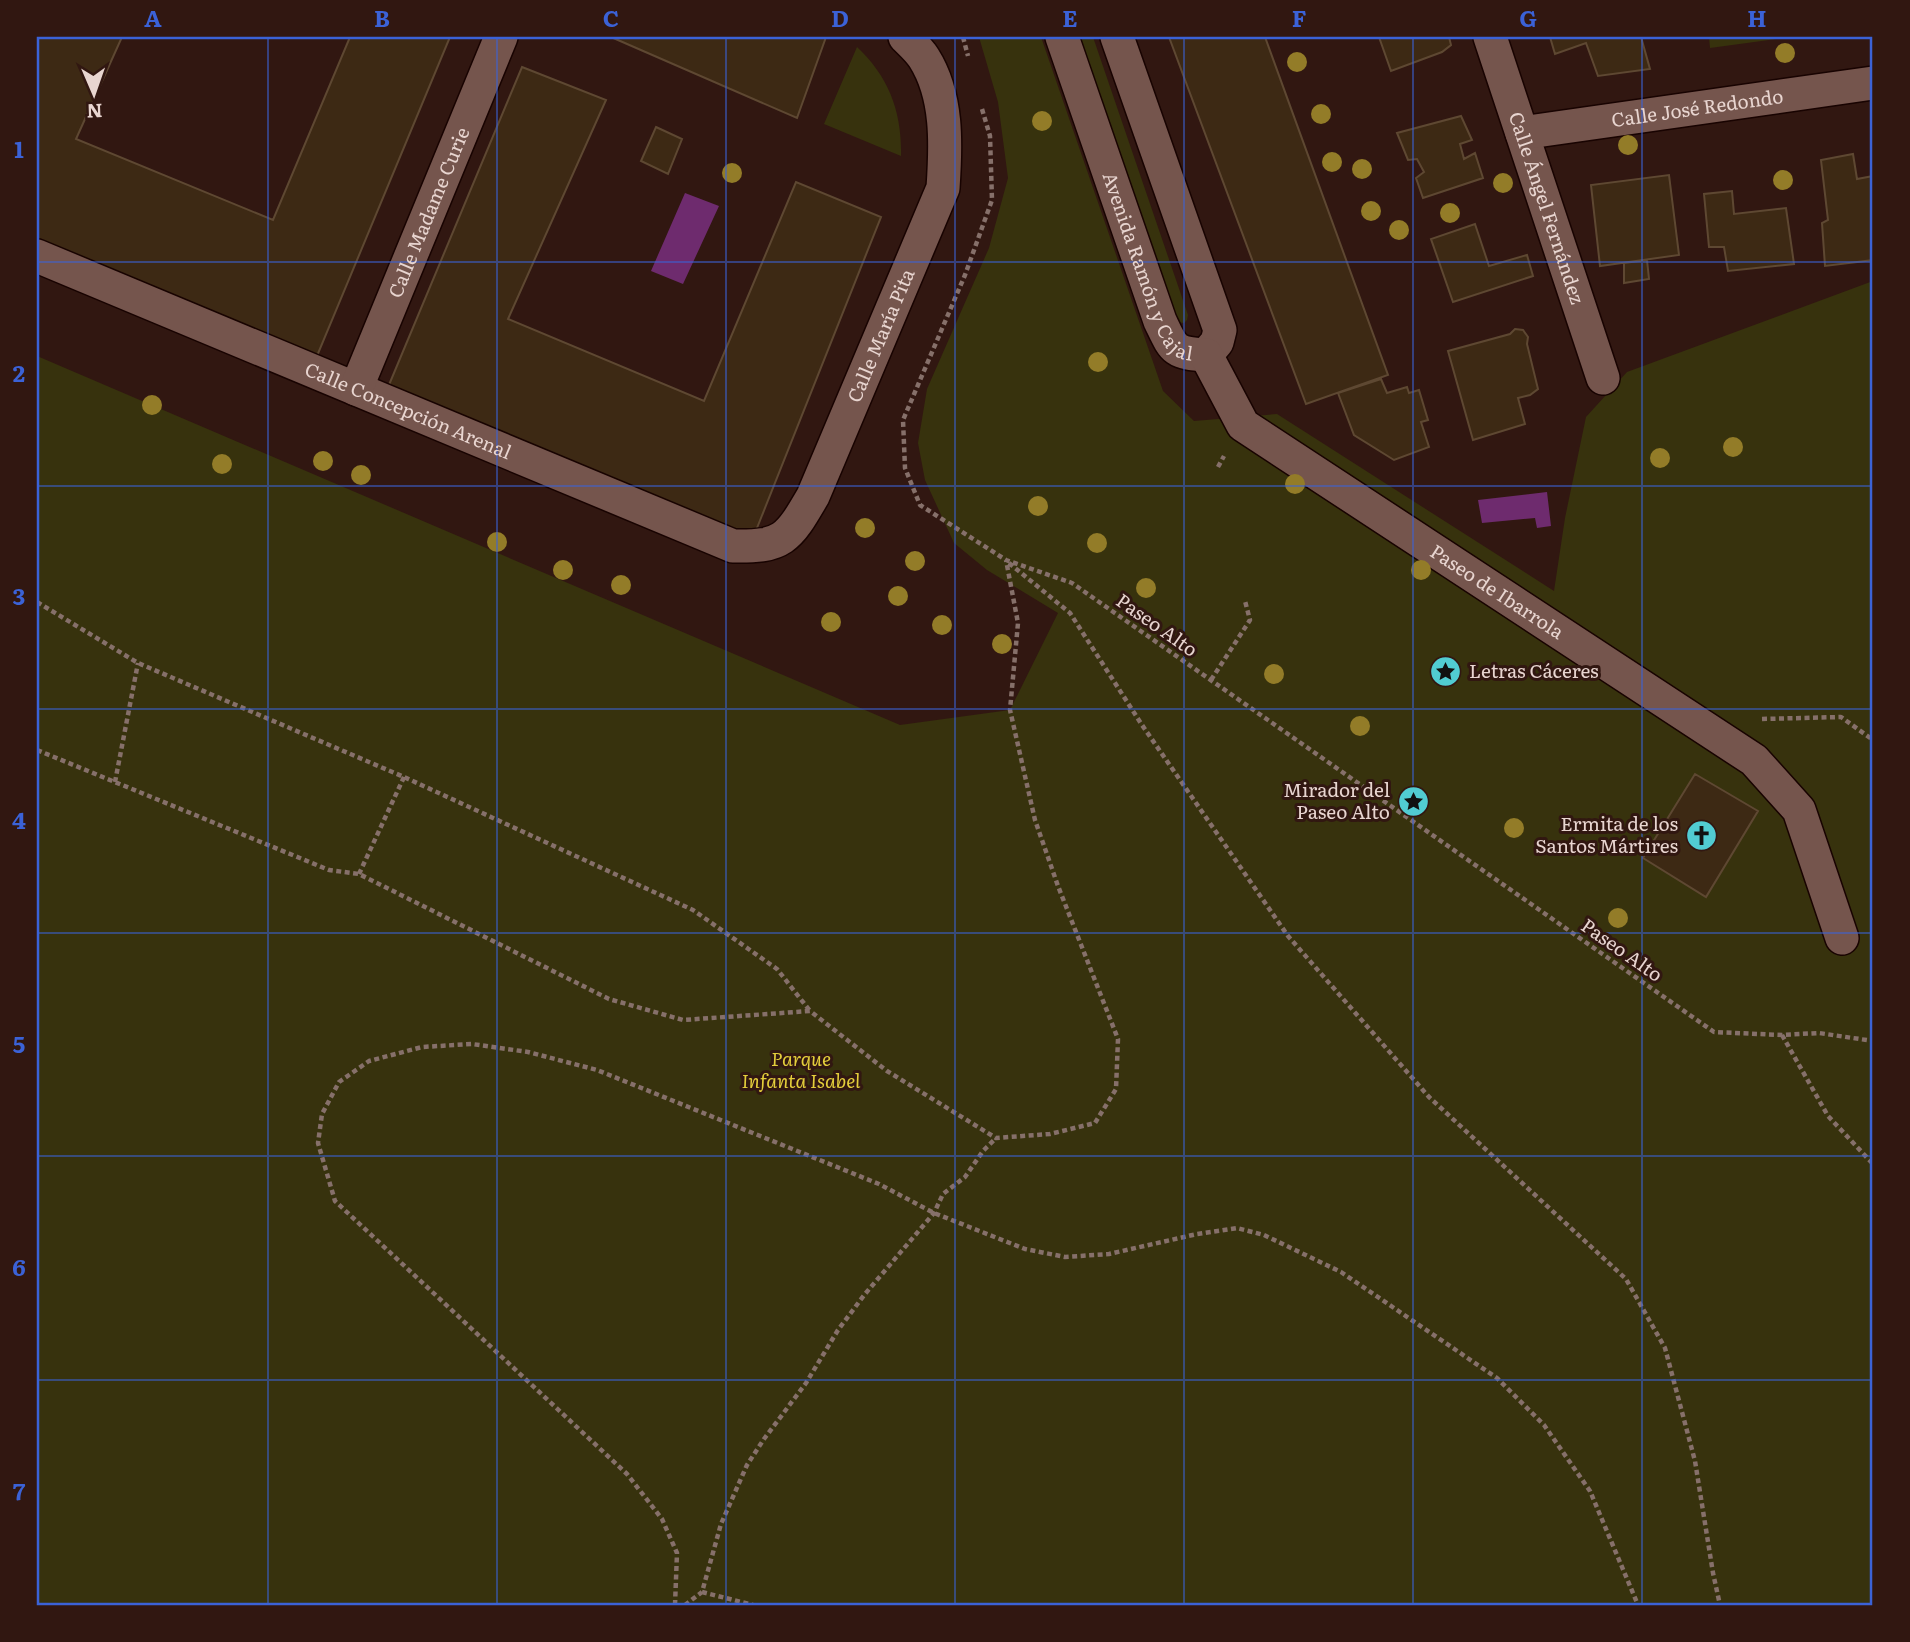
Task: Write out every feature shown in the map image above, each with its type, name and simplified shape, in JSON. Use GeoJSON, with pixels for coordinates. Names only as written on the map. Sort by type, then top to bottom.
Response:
{"type":"FeatureCollection","features":[{"type":"Feature","properties":{"kind":"street","name":"Calle Madame Curie"},"geometry":{"type":"LineString","coordinates":[[356,389],[501,37]]}},
{"type":"Feature","properties":{"kind":"street","name":"Calle María Pita"},"geometry":{"type":"LineString","coordinates":[[782,539],[799,521],[813,496],[943,188],[946,149],[937,89],[924,58],[905,37]]}},
{"type":"Feature","properties":{"kind":"street","name":"Avenida Ramón y Cajal"},"geometry":{"type":"LineString","coordinates":[[1062,37],[1160,321],[1171,344],[1182,354],[1206,355],[1217,342],[1220,330],[1117,37]]}},
{"type":"Feature","properties":{"kind":"street","name":"Calle Ángel Fernández"},"geometry":{"type":"LineString","coordinates":[[1490,37],[1604,378]]}},
{"type":"Feature","properties":{"kind":"street","name":"Calle José Redondo"},"geometry":{"type":"LineString","coordinates":[[1522,132],[1873,83]]}},
{"type":"Feature","properties":{"kind":"street","name":"Calle Concepción Arenal"},"geometry":{"type":"LineString","coordinates":[[37,256],[733,546],[763,547],[782,539]]}},
{"type":"Feature","properties":{"kind":"street","name":"Paseo de Ibarrola"},"geometry":{"type":"LineString","coordinates":[[1206,355],[1242,425],[1754,760],[1799,810],[1842,938]]}},
{"type":"Feature","properties":{"kind":"path"},"geometry":{"type":"LineString","coordinates":[[963,37],[970,62]]}},
{"type":"Feature","properties":{"kind":"path","name":"Paseo Alto"},"geometry":{"type":"LineString","coordinates":[[980,99],[990,136],[992,200],[965,275],[903,420],[905,468],[920,505],[1006,560],[1072,583],[1714,1032],[1782,1035],[1819,1033],[1873,1041]]}},
{"type":"Feature","properties":{"kind":"path"},"geometry":{"type":"LineString","coordinates":[[37,602],[138,663],[404,778],[693,910],[777,969],[810,1011],[887,1071],[996,1138],[1050,1135],[1095,1123],[1116,1089],[1118,1039],[1035,820],[1010,710],[1018,623],[1006,560]]}},
{"type":"Feature","properties":{"kind":"path"},"geometry":{"type":"LineString","coordinates":[[1006,560],[1070,613],[1143,725],[1288,936],[1429,1097],[1626,1279],[1665,1348],[1695,1461],[1720,1605]]}},
{"type":"Feature","properties":{"kind":"path"},"geometry":{"type":"LineString","coordinates":[[1211,680],[1250,620],[1245,601]]}},
{"type":"Feature","properties":{"kind":"path"},"geometry":{"type":"LineString","coordinates":[[114,782],[138,663]]}},
{"type":"Feature","properties":{"kind":"path"},"geometry":{"type":"LineString","coordinates":[[1760,719],[1840,717],[1873,740]]}},
{"type":"Feature","properties":{"kind":"path"},"geometry":{"type":"LineString","coordinates":[[37,750],[329,870],[359,874],[609,999],[683,1020],[810,1011]]}},
{"type":"Feature","properties":{"kind":"path"},"geometry":{"type":"LineString","coordinates":[[359,874],[404,778]]}},
{"type":"Feature","properties":{"kind":"path"},"geometry":{"type":"LineString","coordinates":[[1782,1035],[1828,1116],[1873,1164]]}},
{"type":"Feature","properties":{"kind":"path"},"geometry":{"type":"LineString","coordinates":[[676,1605],[677,1553],[662,1519],[627,1474],[335,1200],[318,1143],[322,1114],[340,1082],[369,1061],[422,1047],[472,1044],[528,1052],[597,1070],[879,1184],[934,1213],[1024,1250],[1065,1257],[1109,1254],[1237,1228],[1264,1234],[1341,1272],[1497,1378],[1544,1425],[1590,1491],[1638,1605]]}},
{"type":"Feature","properties":{"kind":"path"},"geometry":{"type":"LineString","coordinates":[[685,1605],[702,1592],[722,1524],[747,1465],[806,1383],[838,1330],[934,1213],[943,1194],[965,1177],[996,1138]]}},
{"type":"Feature","properties":{"kind":"path"},"geometry":{"type":"LineString","coordinates":[[702,1592],[753,1605]]}},
{"type":"Feature","properties":{"kind":"green space","name":"Parque Infanta Isabel"},"geometry":{"type":"Polygon","coordinates":[[[979,37],[1041,37],[1163,391],[1194,421],[1277,414],[1554,591],[1565,518],[1586,417],[1627,372],[1873,281],[1873,1605],[37,1605],[37,356],[900,725],[1010,710],[1058,613],[987,570],[954,543],[925,480],[918,443],[927,389],[989,248],[1008,178],[998,102],[979,37]]]}},
{"type":"Feature","properties":{"kind":"green space"},"geometry":{"type":"Polygon","coordinates":[[[1077,37],[1093,37],[1188,315],[1184,323],[1176,322],[1077,37]]]}},
{"type":"Feature","properties":{"kind":"green space"},"geometry":{"type":"Polygon","coordinates":[[[1709,37],[1791,37],[1710,48],[1709,37]]]}},
{"type":"Feature","properties":{"kind":"green space"},"geometry":{"type":"Polygon","coordinates":[[[857,47],[878,70],[891,96],[899,125],[901,156],[824,124],[857,47]]]}},
{"type":"Feature","properties":{"kind":"shaded area"},"geometry":{"type":"Polygon","coordinates":[[[685,193],[719,206],[683,284],[651,271],[685,193]]]}},
{"type":"Feature","properties":{"kind":"shaded area"},"geometry":{"type":"Polygon","coordinates":[[[1547,492],[1551,526],[1537,528],[1535,518],[1482,523],[1478,500],[1547,492]]]}},
{"type":"Feature","properties":{"kind":"building"},"geometry":{"type":"Polygon","coordinates":[[[37,37],[122,37],[76,139],[273,220],[350,37],[450,37],[317,356],[37,245],[37,37]]]}},
{"type":"Feature","properties":{"kind":"building"},"geometry":{"type":"Polygon","coordinates":[[[611,37],[826,37],[797,118],[611,37]]]}},
{"type":"Feature","properties":{"kind":"building"},"geometry":{"type":"Polygon","coordinates":[[[1169,37],[1265,37],[1388,375],[1306,404],[1169,37]]]}},
{"type":"Feature","properties":{"kind":"building"},"geometry":{"type":"Polygon","coordinates":[[[1379,37],[1449,37],[1451,45],[1442,52],[1391,71],[1379,37]]]}},
{"type":"Feature","properties":{"kind":"building"},"geometry":{"type":"Polygon","coordinates":[[[1550,37],[1641,37],[1650,69],[1598,76],[1586,43],[1555,54],[1550,37]]]}},
{"type":"Feature","properties":{"kind":"building"},"geometry":{"type":"Polygon","coordinates":[[[522,67],[606,100],[508,319],[704,401],[796,182],[881,217],[753,538],[386,392],[522,67]]]}},
{"type":"Feature","properties":{"kind":"building"},"geometry":{"type":"Polygon","coordinates":[[[1461,116],[1472,140],[1460,144],[1464,159],[1475,153],[1483,178],[1423,198],[1416,178],[1424,172],[1417,159],[1408,160],[1397,133],[1461,116]]]}},
{"type":"Feature","properties":{"kind":"building"},"geometry":{"type":"Polygon","coordinates":[[[656,127],[682,139],[668,174],[641,161],[656,127]]]}},
{"type":"Feature","properties":{"kind":"building"},"geometry":{"type":"Polygon","coordinates":[[[1853,154],[1857,179],[1873,176],[1873,260],[1825,266],[1822,223],[1828,220],[1821,160],[1853,154]]]}},
{"type":"Feature","properties":{"kind":"building"},"geometry":{"type":"Polygon","coordinates":[[[1669,175],[1679,255],[1600,266],[1591,185],[1669,175]]]}},
{"type":"Feature","properties":{"kind":"building"},"geometry":{"type":"Polygon","coordinates":[[[1732,191],[1734,214],[1786,208],[1794,264],[1728,271],[1724,247],[1709,247],[1704,194],[1732,191]]]}},
{"type":"Feature","properties":{"kind":"building"},"geometry":{"type":"Polygon","coordinates":[[[1475,224],[1489,266],[1527,255],[1533,276],[1453,302],[1431,239],[1475,224]]]}},
{"type":"Feature","properties":{"kind":"building"},"geometry":{"type":"Polygon","coordinates":[[[1647,260],[1649,279],[1624,283],[1624,263],[1647,260]]]}},
{"type":"Feature","properties":{"kind":"building"},"geometry":{"type":"Polygon","coordinates":[[[1515,329],[1523,330],[1528,337],[1527,344],[1538,389],[1530,395],[1518,398],[1525,424],[1473,440],[1448,351],[1510,334],[1515,329]]]}},
{"type":"Feature","properties":{"kind":"building"},"geometry":{"type":"Polygon","coordinates":[[[1381,379],[1387,393],[1407,387],[1409,393],[1419,390],[1428,420],[1421,422],[1429,447],[1394,460],[1354,435],[1338,393],[1381,379]]]}},
{"type":"Feature","properties":{"kind":"building","name":"Ermita de los Santos Mártires"},"geometry":{"type":"Polygon","coordinates":[[[1695,774],[1758,811],[1706,897],[1643,858],[1695,774]]]}},
{"type":"Feature","properties":{"kind":"place","name":"Letras Cáceres"},"geometry":{"type":"Point","coordinates":[1446,671]}},
{"type":"Feature","properties":{"kind":"place","name":"Mirador del Paseo Alto"},"geometry":{"type":"Point","coordinates":[1413,801]}},
{"type":"Feature","properties":{"kind":"place","name":"Ermita de los Santos Mártires"},"geometry":{"type":"Point","coordinates":[1701,835]}}]}
